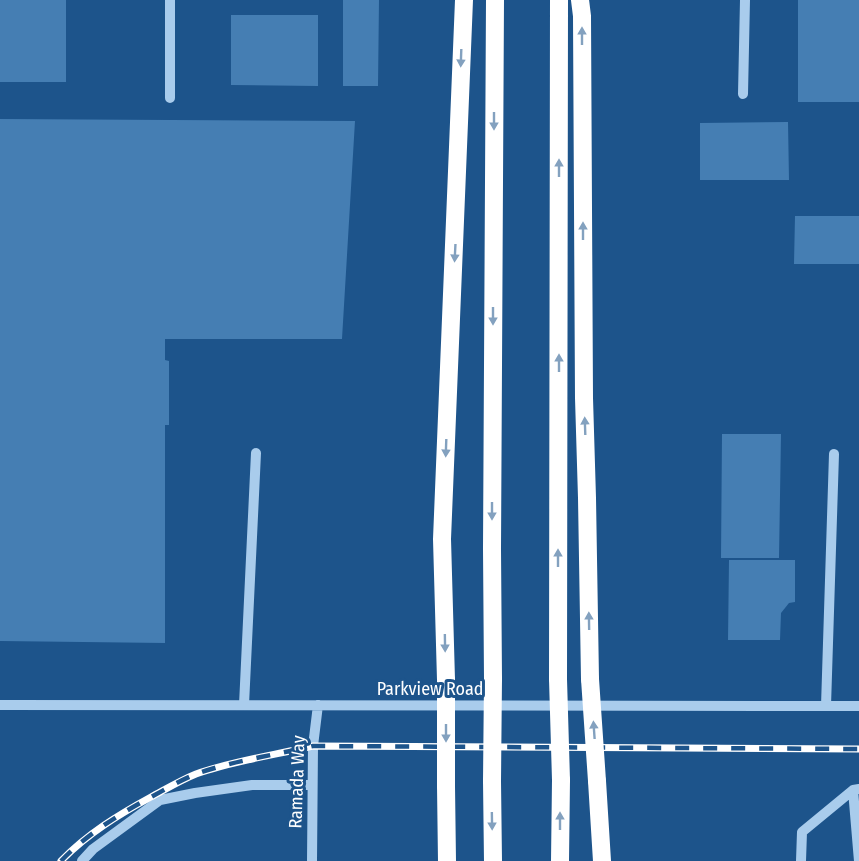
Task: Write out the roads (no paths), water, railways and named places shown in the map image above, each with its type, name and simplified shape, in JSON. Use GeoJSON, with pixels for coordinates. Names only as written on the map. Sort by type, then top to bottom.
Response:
{"type":"FeatureCollection","features":[{"type":"Feature","properties":{"kind":"highway"},"geometry":{"type":"LineString","coordinates":[[445,855],[446,680],[442,539],[464,0]]}},
{"type":"Feature","properties":{"kind":"highway"},"geometry":{"type":"LineString","coordinates":[[493,861],[495,0]]}},
{"type":"Feature","properties":{"kind":"highway"},"geometry":{"type":"LineString","coordinates":[[559,0],[560,861]]}},
{"type":"Feature","properties":{"kind":"highway"},"geometry":{"type":"LineString","coordinates":[[580,0],[584,398],[590,680],[602,861]]}},
{"type":"Feature","properties":{"kind":"street"},"geometry":{"type":"LineString","coordinates":[[170,0],[170,98]]}},
{"type":"Feature","properties":{"kind":"street"},"geometry":{"type":"LineString","coordinates":[[743,94],[745,0]]}},
{"type":"Feature","properties":{"kind":"street"},"geometry":{"type":"LineString","coordinates":[[244,705],[256,453]]}},
{"type":"Feature","properties":{"kind":"street"},"geometry":{"type":"LineString","coordinates":[[826,706],[834,454]]}},
{"type":"Feature","properties":{"kind":"street","name":"Parkview Road"},"geometry":{"type":"LineString","coordinates":[[0,705],[859,706]]}},
{"type":"Feature","properties":{"kind":"street","name":"Ramada Way"},"geometry":{"type":"LineString","coordinates":[[312,861],[313,746],[318,705]]}},
{"type":"Feature","properties":{"kind":"street"},"geometry":{"type":"LineString","coordinates":[[82,861],[93,849],[160,800],[252,785],[312,785]]}},
{"type":"Feature","properties":{"kind":"street"},"geometry":{"type":"LineString","coordinates":[[801,861],[802,832],[856,790]]}},
{"type":"Feature","properties":{"kind":"street"},"geometry":{"type":"LineString","coordinates":[[856,790],[858,861]]}},
{"type":"Feature","properties":{"kind":"railway"},"geometry":{"type":"LineString","coordinates":[[61,861],[81,842],[115,818],[190,776],[224,765],[313,746],[859,749]]}}]}
